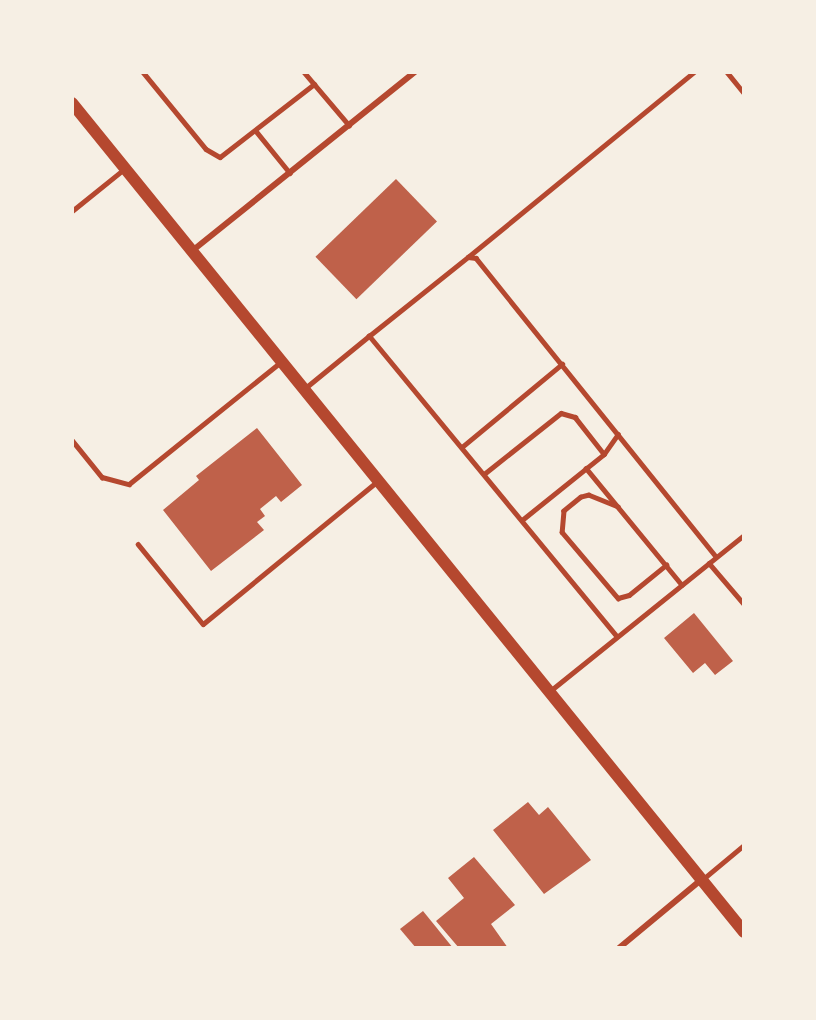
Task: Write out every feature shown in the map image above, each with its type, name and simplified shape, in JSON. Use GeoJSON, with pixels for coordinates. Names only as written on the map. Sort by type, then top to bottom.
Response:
{"type":"FeatureCollection","features":[{"type":"Feature","properties":{"kind":"main road"},"geometry":{"type":"LineString","coordinates":[[72,103],[744,932]]}},
{"type":"Feature","properties":{"kind":"street"},"geometry":{"type":"LineString","coordinates":[[192,251],[415,72]]}},
{"type":"Feature","properties":{"kind":"street"},"geometry":{"type":"LineString","coordinates":[[619,948],[702,880]]}},
{"type":"Feature","properties":{"kind":"lane"},"geometry":{"type":"LineString","coordinates":[[143,72],[213,156],[227,154],[314,84]]}},
{"type":"Feature","properties":{"kind":"lane"},"geometry":{"type":"LineString","coordinates":[[304,72],[349,125]]}},
{"type":"Feature","properties":{"kind":"lane"},"geometry":{"type":"LineString","coordinates":[[304,389],[694,72]]}},
{"type":"Feature","properties":{"kind":"lane"},"geometry":{"type":"LineString","coordinates":[[727,72],[744,93]]}},
{"type":"Feature","properties":{"kind":"lane"},"geometry":{"type":"LineString","coordinates":[[256,131],[290,173]]}},
{"type":"Feature","properties":{"kind":"lane"},"geometry":{"type":"LineString","coordinates":[[72,211],[125,168]]}},
{"type":"Feature","properties":{"kind":"lane"},"geometry":{"type":"LineString","coordinates":[[468,257],[482,264],[716,557]]}},
{"type":"Feature","properties":{"kind":"lane"},"geometry":{"type":"LineString","coordinates":[[369,336],[616,637]]}},
{"type":"Feature","properties":{"kind":"lane"},"geometry":{"type":"LineString","coordinates":[[72,440],[102,477],[129,484],[282,362]]}},
{"type":"Feature","properties":{"kind":"lane"},"geometry":{"type":"LineString","coordinates":[[462,447],[562,364]]}},
{"type":"Feature","properties":{"kind":"lane"},"geometry":{"type":"LineString","coordinates":[[484,474],[561,412],[575,417],[604,454]]}},
{"type":"Feature","properties":{"kind":"lane"},"geometry":{"type":"LineString","coordinates":[[522,520],[604,454],[618,434]]}},
{"type":"Feature","properties":{"kind":"lane"},"geometry":{"type":"LineString","coordinates":[[586,468],[681,585]]}},
{"type":"Feature","properties":{"kind":"lane"},"geometry":{"type":"LineString","coordinates":[[138,544],[203,624],[378,481]]}},
{"type":"Feature","properties":{"kind":"lane"},"geometry":{"type":"LineString","coordinates":[[618,507],[589,495],[581,497],[564,511],[562,532],[618,598],[629,596],[666,565]]}},
{"type":"Feature","properties":{"kind":"lane"},"geometry":{"type":"LineString","coordinates":[[549,692],[744,534]]}},
{"type":"Feature","properties":{"kind":"lane"},"geometry":{"type":"LineString","coordinates":[[709,563],[744,604]]}},
{"type":"Feature","properties":{"kind":"lane"},"geometry":{"type":"LineString","coordinates":[[702,880],[744,845]]}},
{"type":"Feature","properties":{"kind":"building"},"geometry":{"type":"Polygon","coordinates":[[[396,179],[437,221],[356,299],[315,257],[396,179]]]}},
{"type":"Feature","properties":{"kind":"building"},"geometry":{"type":"Polygon","coordinates":[[[257,428],[302,485],[281,502],[276,496],[260,509],[265,516],[257,522],[264,530],[211,571],[163,510],[199,480],[196,476],[257,428]]]}},
{"type":"Feature","properties":{"kind":"building"},"geometry":{"type":"Polygon","coordinates":[[[694,613],[733,661],[715,675],[705,663],[693,673],[664,638],[694,613]]]}},
{"type":"Feature","properties":{"kind":"building"},"geometry":{"type":"Polygon","coordinates":[[[528,802],[539,815],[548,807],[591,860],[544,894],[493,830],[528,802]]]}},
{"type":"Feature","properties":{"kind":"building"},"geometry":{"type":"Polygon","coordinates":[[[474,857],[515,905],[491,924],[508,948],[459,948],[436,921],[464,898],[448,878],[474,857]]]}},
{"type":"Feature","properties":{"kind":"building"},"geometry":{"type":"Polygon","coordinates":[[[423,911],[453,948],[416,948],[400,929],[423,911]]]}}]}
